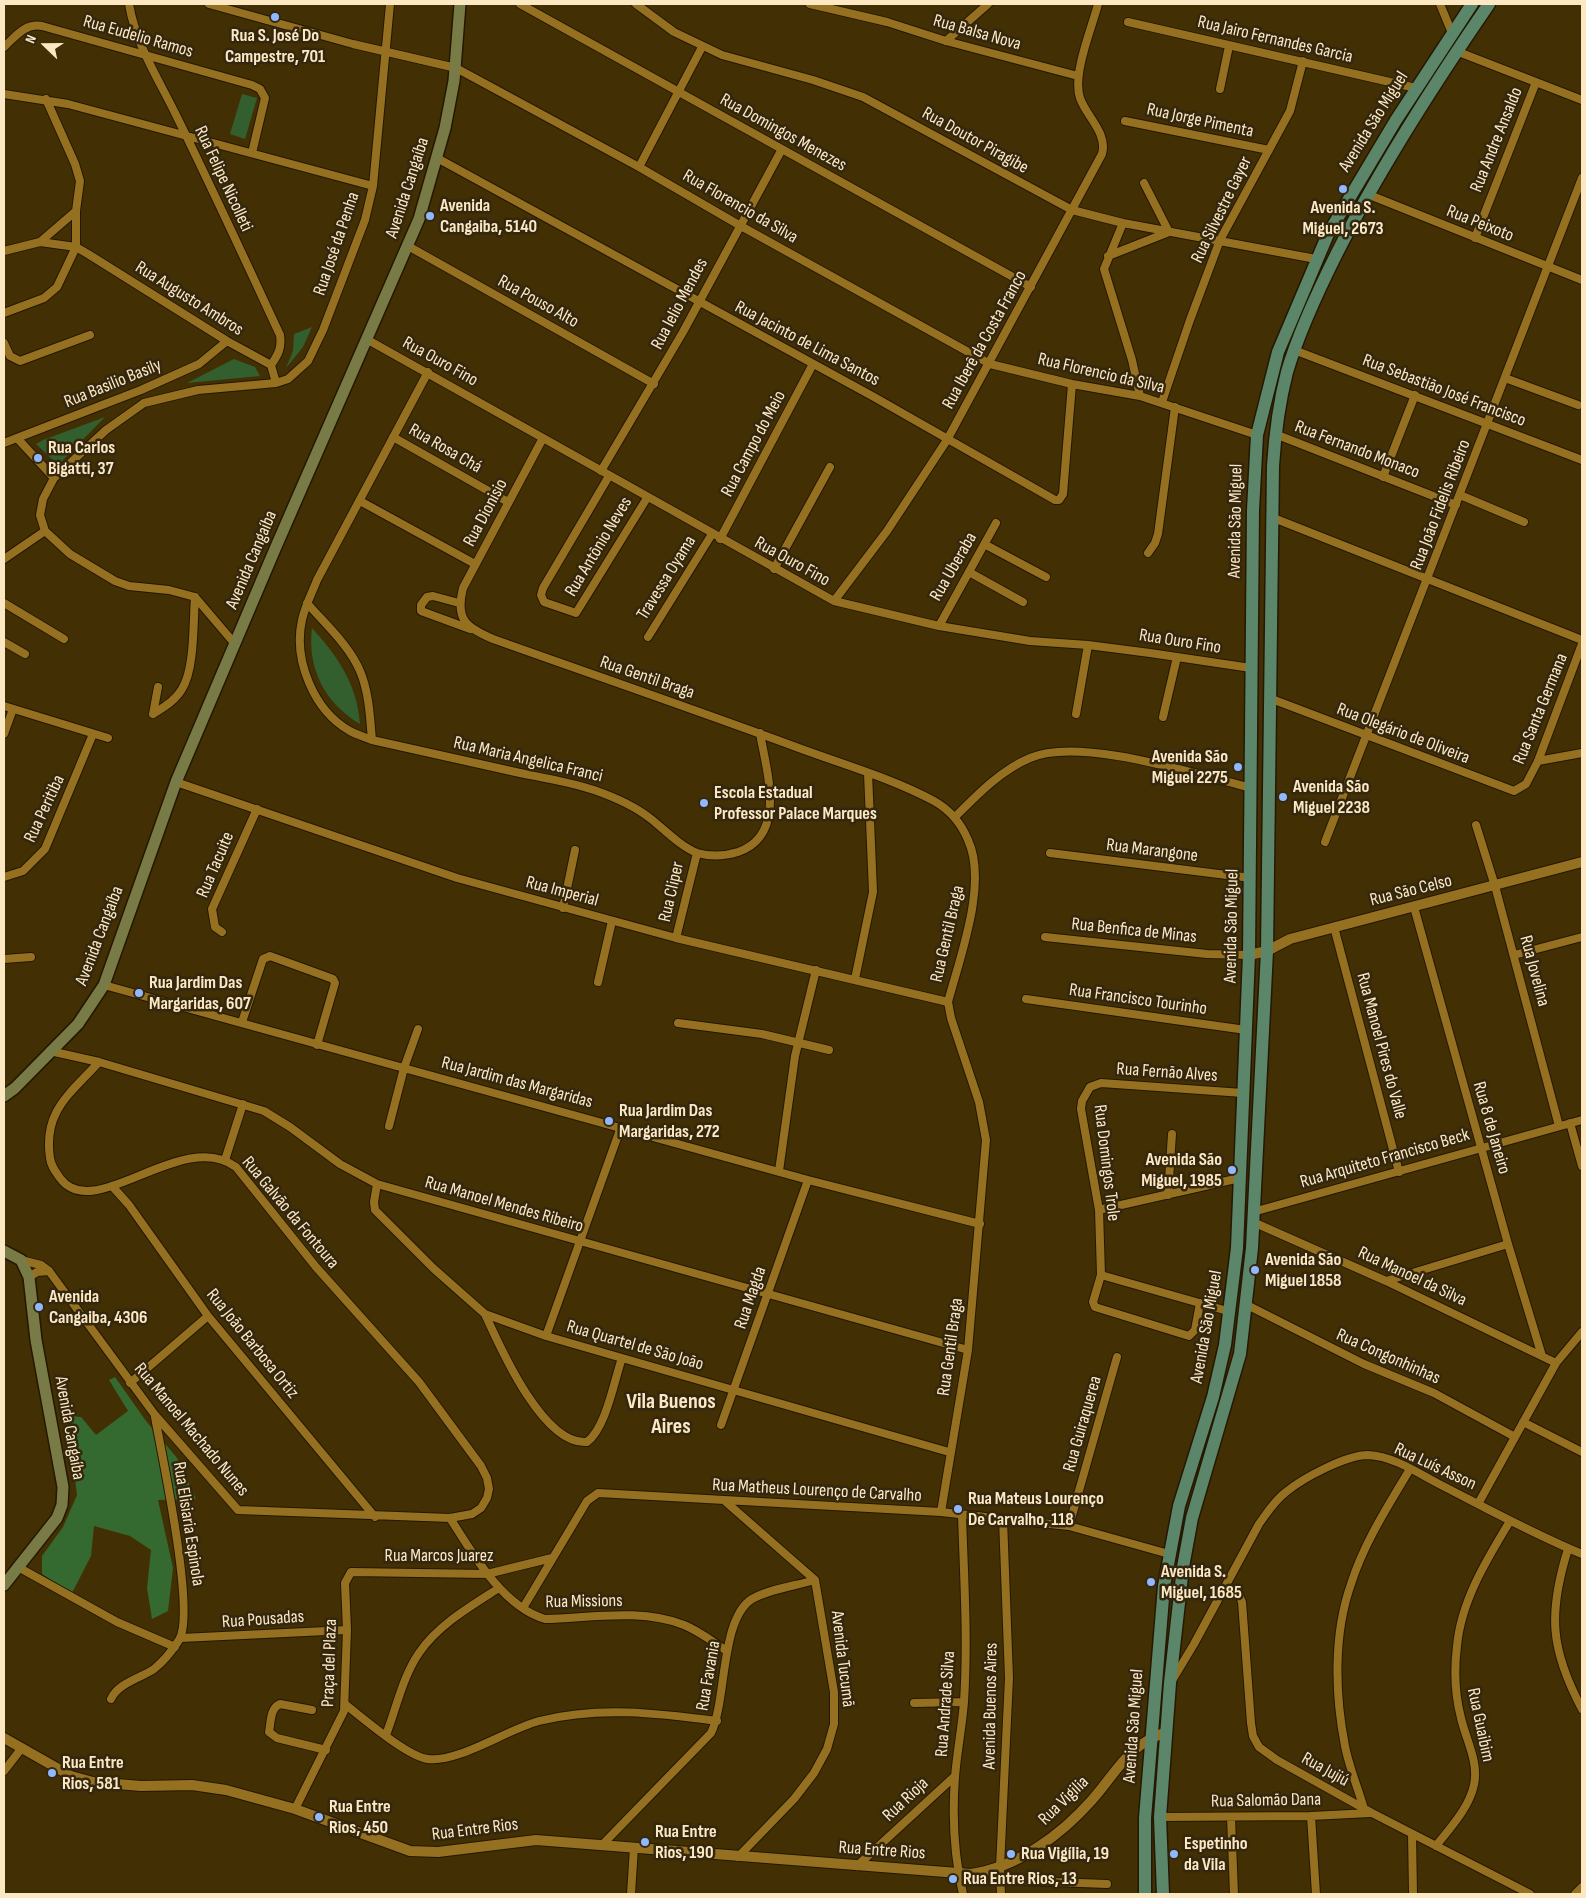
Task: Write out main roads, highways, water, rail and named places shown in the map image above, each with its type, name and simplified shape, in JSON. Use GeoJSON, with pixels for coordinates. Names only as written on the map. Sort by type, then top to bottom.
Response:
{"type":"FeatureCollection","features":[{"type":"Feature","properties":{"kind":"main road","name":"Avenida Cangaíba"},"geometry":{"type":"LineString","coordinates":[[4,1096],[78,1024],[104,984],[176,782],[420,219],[437,158],[456,68],[460,4]]}},
{"type":"Feature","properties":{"kind":"main road","name":"Avenida São Miguel"},"geometry":{"type":"LineString","coordinates":[[1145,1894],[1144,1837],[1151,1737],[1161,1612],[1169,1554],[1192,1458],[1213,1397],[1230,1312],[1237,1248],[1250,955],[1253,510],[1257,435],[1278,352],[1316,259],[1351,192],[1416,88],[1472,4]]}},
{"type":"Feature","properties":{"kind":"main road","name":"Avenida São Miguel"},"geometry":{"type":"LineString","coordinates":[[1163,1894],[1160,1817],[1170,1683],[1182,1576],[1192,1518],[1240,1354],[1247,1306],[1267,951],[1271,517],[1275,434],[1281,400],[1294,350],[1320,287],[1367,194],[1456,51],[1489,4]]}},
{"type":"Feature","properties":{"kind":"main road","name":"Avenida Cangaíba"},"geometry":{"type":"LineString","coordinates":[[4,1251],[21,1260],[29,1277],[36,1340],[63,1487],[62,1504],[57,1518],[4,1585]]}},
{"type":"Feature","properties":{"kind":"place","name":"Rua S. José Do Campestre, 701"},"geometry":{"type":"Point","coordinates":[275,17]}},
{"type":"Feature","properties":{"kind":"place","name":"Avenida S. Miguel, 2673"},"geometry":{"type":"Point","coordinates":[1343,189]}},
{"type":"Feature","properties":{"kind":"place","name":"Avenida Cangaiba, 5140"},"geometry":{"type":"Point","coordinates":[430,216]}},
{"type":"Feature","properties":{"kind":"place","name":"Rua Carlos Bigatti, 37"},"geometry":{"type":"Point","coordinates":[38,458]}},
{"type":"Feature","properties":{"kind":"place","name":"Avenida São Miguel 2275"},"geometry":{"type":"Point","coordinates":[1238,767]}},
{"type":"Feature","properties":{"kind":"place","name":"Avenida São Miguel 2238"},"geometry":{"type":"Point","coordinates":[1283,797]}},
{"type":"Feature","properties":{"kind":"place","name":"Escola Estadual Professor Palace Marques"},"geometry":{"type":"Point","coordinates":[704,803]}},
{"type":"Feature","properties":{"kind":"place","name":"Rua Jardim Das Margaridas, 607"},"geometry":{"type":"Point","coordinates":[139,993]}},
{"type":"Feature","properties":{"kind":"place","name":"Rua Jardim Das Margaridas, 272"},"geometry":{"type":"Point","coordinates":[609,1121]}},
{"type":"Feature","properties":{"kind":"place","name":"Avenida São Miguel, 1985"},"geometry":{"type":"Point","coordinates":[1232,1170]}},
{"type":"Feature","properties":{"kind":"place","name":"Avenida São Miguel 1858"},"geometry":{"type":"Point","coordinates":[1255,1270]}},
{"type":"Feature","properties":{"kind":"place","name":"Avenida Cangaiba, 4306"},"geometry":{"type":"Point","coordinates":[39,1307]}},
{"type":"Feature","properties":{"kind":"place","name":"Rua Mateus Lourenço De Carvalho, 118"},"geometry":{"type":"Point","coordinates":[958,1509]}},
{"type":"Feature","properties":{"kind":"place","name":"Avenida S. Miguel, 1685"},"geometry":{"type":"Point","coordinates":[1151,1582]}},
{"type":"Feature","properties":{"kind":"place","name":"Rua Entre Rios, 581"},"geometry":{"type":"Point","coordinates":[52,1773]}},
{"type":"Feature","properties":{"kind":"place","name":"Rua Entre Rios, 450"},"geometry":{"type":"Point","coordinates":[319,1817]}},
{"type":"Feature","properties":{"kind":"place","name":"Rua Entre Rios, 190"},"geometry":{"type":"Point","coordinates":[645,1842]}},
{"type":"Feature","properties":{"kind":"place","name":"Rua Vigília, 19"},"geometry":{"type":"Point","coordinates":[1011,1854]}},
{"type":"Feature","properties":{"kind":"place","name":"Espetinho da Vila"},"geometry":{"type":"Point","coordinates":[1174,1854]}},
{"type":"Feature","properties":{"kind":"place","name":"Rua Entre Rios, 13"},"geometry":{"type":"Point","coordinates":[953,1879]}},
{"type":"Feature","properties":{"kind":"district","name":"Vila Buenos Aires"},"geometry":{"type":"Point","coordinates":[671,1414]}}]}
